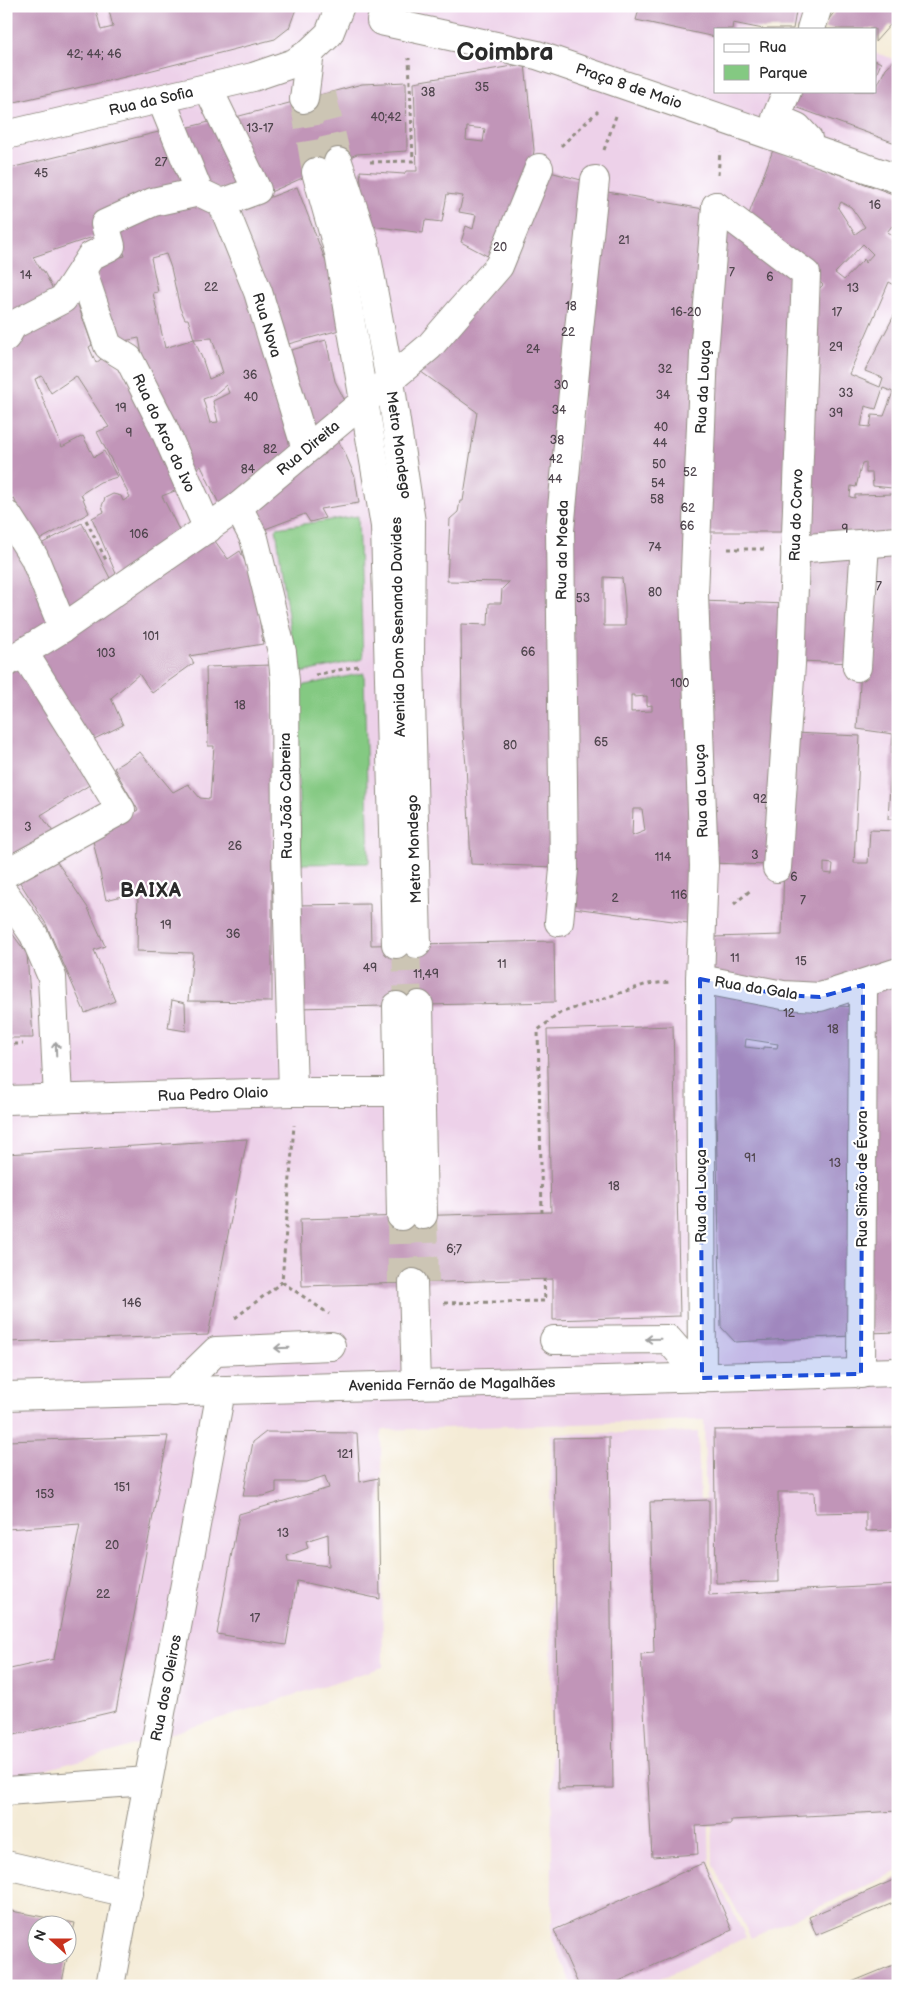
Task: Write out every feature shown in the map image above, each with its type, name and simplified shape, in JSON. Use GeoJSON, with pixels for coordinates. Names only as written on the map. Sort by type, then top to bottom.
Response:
{"type":"FeatureCollection","features":[{"type":"Feature","properties":{"kind":"street"},"geometry":{"type":"LineString","coordinates":[[313,96],[302,58],[329,34],[340,6]]}},
{"type":"Feature","properties":{"kind":"street"},"geometry":{"type":"LineString","coordinates":[[811,28],[818,6]]}},
{"type":"Feature","properties":{"kind":"street","name":"Praça 8 de Maio"},"geometry":{"type":"LineString","coordinates":[[381,21],[537,55],[898,179]]}},
{"type":"Feature","properties":{"kind":"street","name":"Rua da Sofia"},"geometry":{"type":"LineString","coordinates":[[6,135],[267,73],[302,58]]}},
{"type":"Feature","properties":{"kind":"street"},"geometry":{"type":"LineString","coordinates":[[6,337],[14,325],[63,299],[86,263],[111,246],[105,224],[153,202],[210,197],[256,190],[208,88]]}},
{"type":"Feature","properties":{"kind":"street"},"geometry":{"type":"LineString","coordinates":[[787,92],[776,118],[798,128],[818,152]]}},
{"type":"Feature","properties":{"kind":"street","name":"Rua Nova"},"geometry":{"type":"LineString","coordinates":[[160,99],[258,292],[306,448]]}},
{"type":"Feature","properties":{"kind":"street","name":"Metro Mondego"},"geometry":{"type":"LineString","coordinates":[[331,167],[364,241],[377,391],[411,522],[406,944],[388,660]]}},
{"type":"Feature","properties":{"kind":"street","name":"Rua Direita"},"geometry":{"type":"LineString","coordinates":[[15,658],[121,589],[238,507],[306,448],[429,347],[499,266],[539,168]]}},
{"type":"Feature","properties":{"kind":"street","name":"Rua da Moeda"},"geometry":{"type":"LineString","coordinates":[[559,922],[564,869],[560,530],[595,180]]}},
{"type":"Feature","properties":{"kind":"street","name":"Rua da Louça"},"geometry":{"type":"LineString","coordinates":[[702,1378],[700,979],[704,866],[694,594],[704,353],[716,206]]}},
{"type":"Feature","properties":{"kind":"street","name":"Rua do Corvo"},"geometry":{"type":"LineString","coordinates":[[716,206],[806,274],[791,664],[777,868]]}},
{"type":"Feature","properties":{"kind":"street","name":"Rua do Arco do Ivo"},"geometry":{"type":"LineString","coordinates":[[86,263],[108,346],[129,359],[162,424],[208,529]]}},
{"type":"Feature","properties":{"kind":"street"},"geometry":{"type":"LineString","coordinates":[[377,391],[385,526],[388,660]]}},
{"type":"Feature","properties":{"kind":"street","name":"Rua João Cabreira"},"geometry":{"type":"LineString","coordinates":[[238,507],[254,538],[282,652],[285,681],[286,849],[293,1092]]}},
{"type":"Feature","properties":{"kind":"street"},"geometry":{"type":"LineString","coordinates":[[8,516],[34,557],[63,628]]}},
{"type":"Feature","properties":{"kind":"street"},"geometry":{"type":"LineString","coordinates":[[795,549],[898,541]]}},
{"type":"Feature","properties":{"kind":"street"},"geometry":{"type":"LineString","coordinates":[[857,667],[865,544]]}},
{"type":"Feature","properties":{"kind":"street"},"geometry":{"type":"LineString","coordinates":[[6,873],[121,810],[83,747],[15,658]]}},
{"type":"Feature","properties":{"kind":"street"},"geometry":{"type":"LineString","coordinates":[[6,895],[34,935],[52,977],[58,1098]]}},
{"type":"Feature","properties":{"kind":"street","name":"Rua da Gala"},"geometry":{"type":"LineString","coordinates":[[700,979],[783,995],[820,997],[863,985],[898,972]]}},
{"type":"Feature","properties":{"kind":"street","name":"Rua Simão de Évora"},"geometry":{"type":"LineString","coordinates":[[861,1374],[863,985]]}},
{"type":"Feature","properties":{"kind":"street"},"geometry":{"type":"LineString","coordinates":[[408,1006],[412,1216]]}},
{"type":"Feature","properties":{"kind":"street","name":"Rua Pedro Olaio"},"geometry":{"type":"LineString","coordinates":[[6,1100],[293,1092],[410,1092]]}},
{"type":"Feature","properties":{"kind":"street"},"geometry":{"type":"LineString","coordinates":[[416,1385],[417,1288]]}},
{"type":"Feature","properties":{"kind":"street"},"geometry":{"type":"LineString","coordinates":[[554,1340],[668,1339],[702,1378]]}},
{"type":"Feature","properties":{"kind":"street"},"geometry":{"type":"LineString","coordinates":[[174,1392],[216,1351],[331,1346]]}},
{"type":"Feature","properties":{"kind":"street","name":"Avenida Fernão de Magalhães"},"geometry":{"type":"LineString","coordinates":[[6,1396],[898,1372]]}},
{"type":"Feature","properties":{"kind":"street","name":"Rua dos Oleiros"},"geometry":{"type":"LineString","coordinates":[[110,1986],[221,1391]]}},
{"type":"Feature","properties":{"kind":"street"},"geometry":{"type":"LineString","coordinates":[[6,1791],[148,1781]]}},
{"type":"Feature","properties":{"kind":"street"},"geometry":{"type":"LineString","coordinates":[[6,1865],[128,1892]]}},
{"type":"Feature","properties":{"kind":"path"},"geometry":{"type":"LineString","coordinates":[[331,167],[359,162],[413,161],[408,27]]}},
{"type":"Feature","properties":{"kind":"path"},"geometry":{"type":"LineString","coordinates":[[539,168],[626,84]]}},
{"type":"Feature","properties":{"kind":"path"},"geometry":{"type":"LineString","coordinates":[[595,180],[626,84]]}},
{"type":"Feature","properties":{"kind":"path"},"geometry":{"type":"LineString","coordinates":[[716,206],[726,121]]}},
{"type":"Feature","properties":{"kind":"path"},"geometry":{"type":"LineString","coordinates":[[86,520],[121,589]]}},
{"type":"Feature","properties":{"kind":"path"},"geometry":{"type":"LineString","coordinates":[[695,549],[795,549]]}},
{"type":"Feature","properties":{"kind":"path"},"geometry":{"type":"LineString","coordinates":[[285,681],[388,660]]}},
{"type":"Feature","properties":{"kind":"path"},"geometry":{"type":"LineString","coordinates":[[702,932],[777,868]]}},
{"type":"Feature","properties":{"kind":"path"},"geometry":{"type":"LineString","coordinates":[[542,1213],[538,1030],[560,1014],[647,984],[700,979]]}},
{"type":"Feature","properties":{"kind":"path"},"geometry":{"type":"LineString","coordinates":[[282,1282],[294,1124]]}},
{"type":"Feature","properties":{"kind":"path"},"geometry":{"type":"LineString","coordinates":[[417,1288],[545,1301],[544,1279]]}},
{"type":"Feature","properties":{"kind":"highlighted area"},"geometry":{"type":"Polygon","coordinates":[[[700,979],[783,995],[820,997],[863,985],[861,1374],[702,1378],[700,979]]]}},
{"type":"Feature","properties":{"kind":"shaded area"},"geometry":{"type":"Polygon","coordinates":[[[6,6],[808,6],[805,28],[714,28],[714,92],[876,92],[876,53],[898,60],[898,1871],[751,1938],[713,1865],[704,1420],[381,1430],[383,1667],[116,1751],[6,1780],[6,6]]]}},
{"type":"Feature","properties":{"kind":"shaded area"},"geometry":{"type":"Polygon","coordinates":[[[698,1432],[710,1866],[746,1937],[646,1986],[572,1986],[552,1938],[551,1434],[698,1432]]]}},
{"type":"Feature","properties":{"kind":"green space"},"geometry":{"type":"Polygon","coordinates":[[[358,516],[363,659],[296,674],[276,528],[358,516]]]}},
{"type":"Feature","properties":{"kind":"green space"},"geometry":{"type":"Polygon","coordinates":[[[364,673],[369,863],[301,864],[295,687],[364,673]]]}},
{"type":"Feature","properties":{"kind":"building"},"geometry":{"type":"Polygon","coordinates":[[[6,6],[95,6],[101,30],[113,27],[108,6],[297,6],[289,28],[275,39],[125,77],[6,104],[6,6]]]}},
{"type":"Feature","properties":{"kind":"building"},"geometry":{"type":"Polygon","coordinates":[[[640,6],[797,6],[793,28],[758,28],[733,23],[732,28],[714,28],[714,37],[636,20],[640,6]]]}},
{"type":"Feature","properties":{"kind":"building"},"geometry":{"type":"Polygon","coordinates":[[[839,6],[898,6],[898,30],[891,24],[876,41],[876,28],[824,28],[839,6]]]}},
{"type":"Feature","properties":{"kind":"building"},"geometry":{"type":"Polygon","coordinates":[[[898,57],[898,144],[790,105],[796,92],[876,92],[876,86],[886,68],[898,57]]]}},
{"type":"Feature","properties":{"kind":"building"},"geometry":{"type":"Polygon","coordinates":[[[876,60],[881,63],[876,75],[876,60]]]}},
{"type":"Feature","properties":{"kind":"building"},"geometry":{"type":"Polygon","coordinates":[[[525,64],[534,150],[532,165],[495,260],[461,242],[466,226],[473,229],[476,215],[459,212],[463,196],[447,194],[442,222],[425,220],[423,233],[372,226],[362,195],[360,171],[404,174],[406,171],[417,171],[414,82],[525,64]],[[467,127],[466,140],[483,142],[485,129],[467,127]]]}},
{"type":"Feature","properties":{"kind":"building"},"geometry":{"type":"Polygon","coordinates":[[[406,82],[407,151],[357,154],[266,194],[228,119],[362,84],[406,82]]]}},
{"type":"Feature","properties":{"kind":"building"},"geometry":{"type":"Polygon","coordinates":[[[217,120],[245,177],[238,189],[202,189],[185,128],[217,120]]]}},
{"type":"Feature","properties":{"kind":"building"},"geometry":{"type":"Polygon","coordinates":[[[167,130],[193,185],[99,235],[33,257],[41,270],[43,270],[57,297],[6,325],[6,169],[167,130]]]}},
{"type":"Feature","properties":{"kind":"building"},"geometry":{"type":"Polygon","coordinates":[[[773,150],[898,196],[898,230],[892,226],[887,232],[898,240],[898,287],[889,282],[849,374],[880,387],[883,378],[865,371],[898,308],[898,535],[798,544],[817,291],[823,285],[794,258],[746,222],[773,150]],[[841,202],[838,208],[855,234],[865,227],[851,207],[841,202]],[[863,244],[835,273],[844,280],[864,259],[865,263],[873,254],[863,244]],[[883,388],[876,409],[865,406],[861,426],[870,427],[872,415],[884,416],[893,392],[883,388]],[[866,462],[862,463],[856,487],[851,486],[850,497],[855,498],[855,495],[894,494],[892,488],[873,486],[872,473],[866,473],[866,462]]]}},
{"type":"Feature","properties":{"kind":"building"},"geometry":{"type":"Polygon","coordinates":[[[546,171],[585,181],[556,867],[471,864],[462,724],[461,624],[488,625],[489,603],[501,603],[502,589],[509,582],[447,581],[450,519],[458,512],[460,501],[463,501],[477,412],[417,369],[546,171]]]}},
{"type":"Feature","properties":{"kind":"building"},"geometry":{"type":"Polygon","coordinates":[[[297,187],[326,262],[343,329],[281,346],[232,212],[297,187]]]}},
{"type":"Feature","properties":{"kind":"building"},"geometry":{"type":"Polygon","coordinates":[[[602,191],[709,210],[695,900],[688,923],[566,907],[566,576],[602,191]],[[604,577],[604,626],[625,626],[622,578],[604,577]],[[631,695],[631,712],[652,711],[652,705],[647,706],[647,696],[634,697],[634,695],[631,695]],[[633,809],[632,836],[645,831],[642,809],[633,809]]]}},
{"type":"Feature","properties":{"kind":"building"},"geometry":{"type":"Polygon","coordinates":[[[180,199],[216,209],[298,444],[221,508],[201,466],[188,473],[142,354],[139,338],[114,343],[98,283],[96,263],[125,256],[114,224],[180,199]],[[166,254],[151,258],[158,292],[153,293],[165,348],[194,339],[188,319],[185,319],[180,308],[166,254]],[[212,338],[194,339],[209,379],[223,373],[212,338]],[[226,385],[214,395],[203,399],[210,423],[218,422],[213,401],[229,393],[226,385]]]}},
{"type":"Feature","properties":{"kind":"building"},"geometry":{"type":"Polygon","coordinates":[[[724,225],[794,271],[789,532],[701,532],[724,225]]]}},
{"type":"Feature","properties":{"kind":"building"},"geometry":{"type":"Polygon","coordinates":[[[76,299],[92,345],[89,347],[96,363],[108,354],[148,411],[185,487],[162,496],[183,538],[120,583],[92,518],[104,512],[102,506],[105,498],[113,494],[121,496],[123,501],[130,497],[97,432],[109,427],[76,376],[51,393],[42,376],[35,379],[62,447],[83,436],[94,457],[104,451],[117,477],[100,482],[81,494],[89,513],[32,544],[14,498],[6,501],[6,349],[24,328],[76,299]]]}},
{"type":"Feature","properties":{"kind":"building"},"geometry":{"type":"Polygon","coordinates":[[[326,340],[335,381],[347,405],[307,434],[281,353],[326,340]]]}},
{"type":"Feature","properties":{"kind":"building"},"geometry":{"type":"Polygon","coordinates":[[[336,437],[355,477],[359,503],[320,509],[325,518],[310,522],[305,514],[260,531],[246,506],[336,437]]]}},
{"type":"Feature","properties":{"kind":"building"},"geometry":{"type":"Polygon","coordinates":[[[82,523],[114,586],[70,615],[33,548],[82,523]]]}},
{"type":"Feature","properties":{"kind":"building"},"geometry":{"type":"Polygon","coordinates":[[[6,531],[57,623],[6,650],[7,616],[6,531]]]}},
{"type":"Feature","properties":{"kind":"building"},"geometry":{"type":"Polygon","coordinates":[[[212,537],[228,559],[240,551],[254,580],[263,644],[189,656],[194,663],[152,693],[139,674],[111,698],[123,725],[84,744],[32,658],[212,537]]]}},
{"type":"Feature","properties":{"kind":"building"},"geometry":{"type":"Polygon","coordinates":[[[898,548],[898,819],[888,819],[893,734],[857,729],[869,550],[898,548]]]}},
{"type":"Feature","properties":{"kind":"building"},"geometry":{"type":"Polygon","coordinates":[[[857,550],[853,663],[799,661],[800,553],[857,550]]]}},
{"type":"Feature","properties":{"kind":"building"},"geometry":{"type":"Polygon","coordinates":[[[700,601],[788,604],[770,865],[710,863],[700,601]]]}},
{"type":"Feature","properties":{"kind":"building"},"geometry":{"type":"Polygon","coordinates":[[[25,663],[96,781],[41,815],[56,836],[6,862],[6,674],[25,663]]]}},
{"type":"Feature","properties":{"kind":"building"},"geometry":{"type":"Polygon","coordinates":[[[272,665],[272,1002],[188,1001],[193,953],[137,951],[138,892],[106,900],[92,836],[138,810],[114,768],[140,752],[173,792],[188,784],[200,798],[210,799],[214,746],[208,746],[206,667],[272,665]]]}},
{"type":"Feature","properties":{"kind":"building"},"geometry":{"type":"Polygon","coordinates":[[[793,733],[860,736],[854,863],[868,863],[870,830],[898,831],[898,961],[820,986],[709,974],[713,937],[782,935],[784,861],[793,733]],[[824,863],[824,873],[832,874],[833,864],[824,863]]]}},
{"type":"Feature","properties":{"kind":"building"},"geometry":{"type":"Polygon","coordinates":[[[53,856],[88,908],[105,946],[94,950],[115,1001],[85,1013],[46,924],[16,876],[53,856]]]}},
{"type":"Feature","properties":{"kind":"building"},"geometry":{"type":"Polygon","coordinates":[[[370,904],[371,945],[554,941],[555,1002],[298,1008],[295,905],[370,904]]]}},
{"type":"Feature","properties":{"kind":"building"},"geometry":{"type":"Polygon","coordinates":[[[6,925],[27,954],[33,1038],[6,1038],[6,925]]]}},
{"type":"Feature","properties":{"kind":"building"},"geometry":{"type":"Polygon","coordinates":[[[898,981],[898,1332],[867,1333],[871,992],[898,981]]]}},
{"type":"Feature","properties":{"kind":"building"},"geometry":{"type":"Polygon","coordinates":[[[713,986],[819,1005],[857,1007],[851,1336],[735,1342],[721,1327],[713,986]],[[746,1039],[745,1047],[777,1048],[778,1044],[746,1039]]]}},
{"type":"Feature","properties":{"kind":"building"},"geometry":{"type":"Polygon","coordinates":[[[172,1000],[185,1003],[186,1031],[168,1028],[172,1000]]]}},
{"type":"Feature","properties":{"kind":"building"},"geometry":{"type":"Polygon","coordinates":[[[673,1026],[680,1316],[553,1320],[553,1279],[302,1286],[300,1219],[551,1212],[547,1030],[673,1026]]]}},
{"type":"Feature","properties":{"kind":"building"},"geometry":{"type":"Polygon","coordinates":[[[247,1139],[208,1335],[7,1342],[10,1354],[6,1354],[6,1154],[247,1139]]]}},
{"type":"Feature","properties":{"kind":"building"},"geometry":{"type":"Polygon","coordinates":[[[898,1428],[898,1530],[866,1531],[866,1512],[815,1513],[814,1492],[778,1492],[779,1582],[716,1583],[714,1430],[898,1428]]]}},
{"type":"Feature","properties":{"kind":"building"},"geometry":{"type":"Polygon","coordinates":[[[266,1432],[357,1433],[360,1482],[378,1478],[380,1599],[297,1581],[286,1645],[217,1634],[239,1514],[329,1488],[325,1476],[306,1482],[276,1482],[276,1492],[264,1496],[243,1496],[253,1442],[266,1432]],[[328,1534],[306,1541],[308,1548],[287,1556],[288,1561],[329,1566],[328,1534]]]}},
{"type":"Feature","properties":{"kind":"building"},"geometry":{"type":"Polygon","coordinates":[[[168,1436],[116,1711],[6,1737],[6,1670],[54,1659],[80,1524],[6,1529],[6,1441],[168,1436]]]}},
{"type":"Feature","properties":{"kind":"building"},"geometry":{"type":"Polygon","coordinates":[[[609,1437],[613,1788],[558,1789],[554,1438],[609,1437]]]}},
{"type":"Feature","properties":{"kind":"building"},"geometry":{"type":"Polygon","coordinates":[[[709,1500],[709,1595],[898,1585],[898,1811],[731,1820],[731,1824],[696,1826],[698,1854],[652,1857],[641,1654],[654,1653],[650,1502],[709,1500]]]}},
{"type":"Feature","properties":{"kind":"building"},"geometry":{"type":"Polygon","coordinates":[[[703,1863],[732,1930],[608,1986],[579,1986],[554,1930],[703,1863]]]}},
{"type":"Feature","properties":{"kind":"building"},"geometry":{"type":"Polygon","coordinates":[[[898,1878],[898,1901],[816,1935],[809,1917],[898,1878]]]}},
{"type":"Feature","properties":{"kind":"building"},"geometry":{"type":"Polygon","coordinates":[[[6,1910],[28,1914],[28,1964],[66,1964],[61,1986],[6,1986],[6,1910]]]}},
{"type":"Feature","properties":{"kind":"building"},"geometry":{"type":"Polygon","coordinates":[[[898,1963],[898,1986],[842,1986],[898,1963]]]}},
{"type":"Feature","properties":{"kind":"tunnel"},"geometry":{"type":"LineString","coordinates":[[322,94],[338,162]]}},
{"type":"Feature","properties":{"kind":"tunnel"},"geometry":{"type":"LineString","coordinates":[[304,99],[316,172]]}},
{"type":"Feature","properties":{"kind":"tunnel"},"geometry":{"type":"LineString","coordinates":[[406,944],[408,1006]]}},
{"type":"Feature","properties":{"kind":"tunnel"},"geometry":{"type":"LineString","coordinates":[[423,1215],[425,1283]]}},
{"type":"Feature","properties":{"kind":"tunnel"},"geometry":{"type":"LineString","coordinates":[[401,1216],[402,1283]]}},
{"type":"Feature","properties":{"kind":"district","name":"Coimbra"},"geometry":{"type":"Point","coordinates":[505,51]}},
{"type":"Feature","properties":{"kind":"district","name":"BAIXA"},"geometry":{"type":"Point","coordinates":[151,890]}}]}
